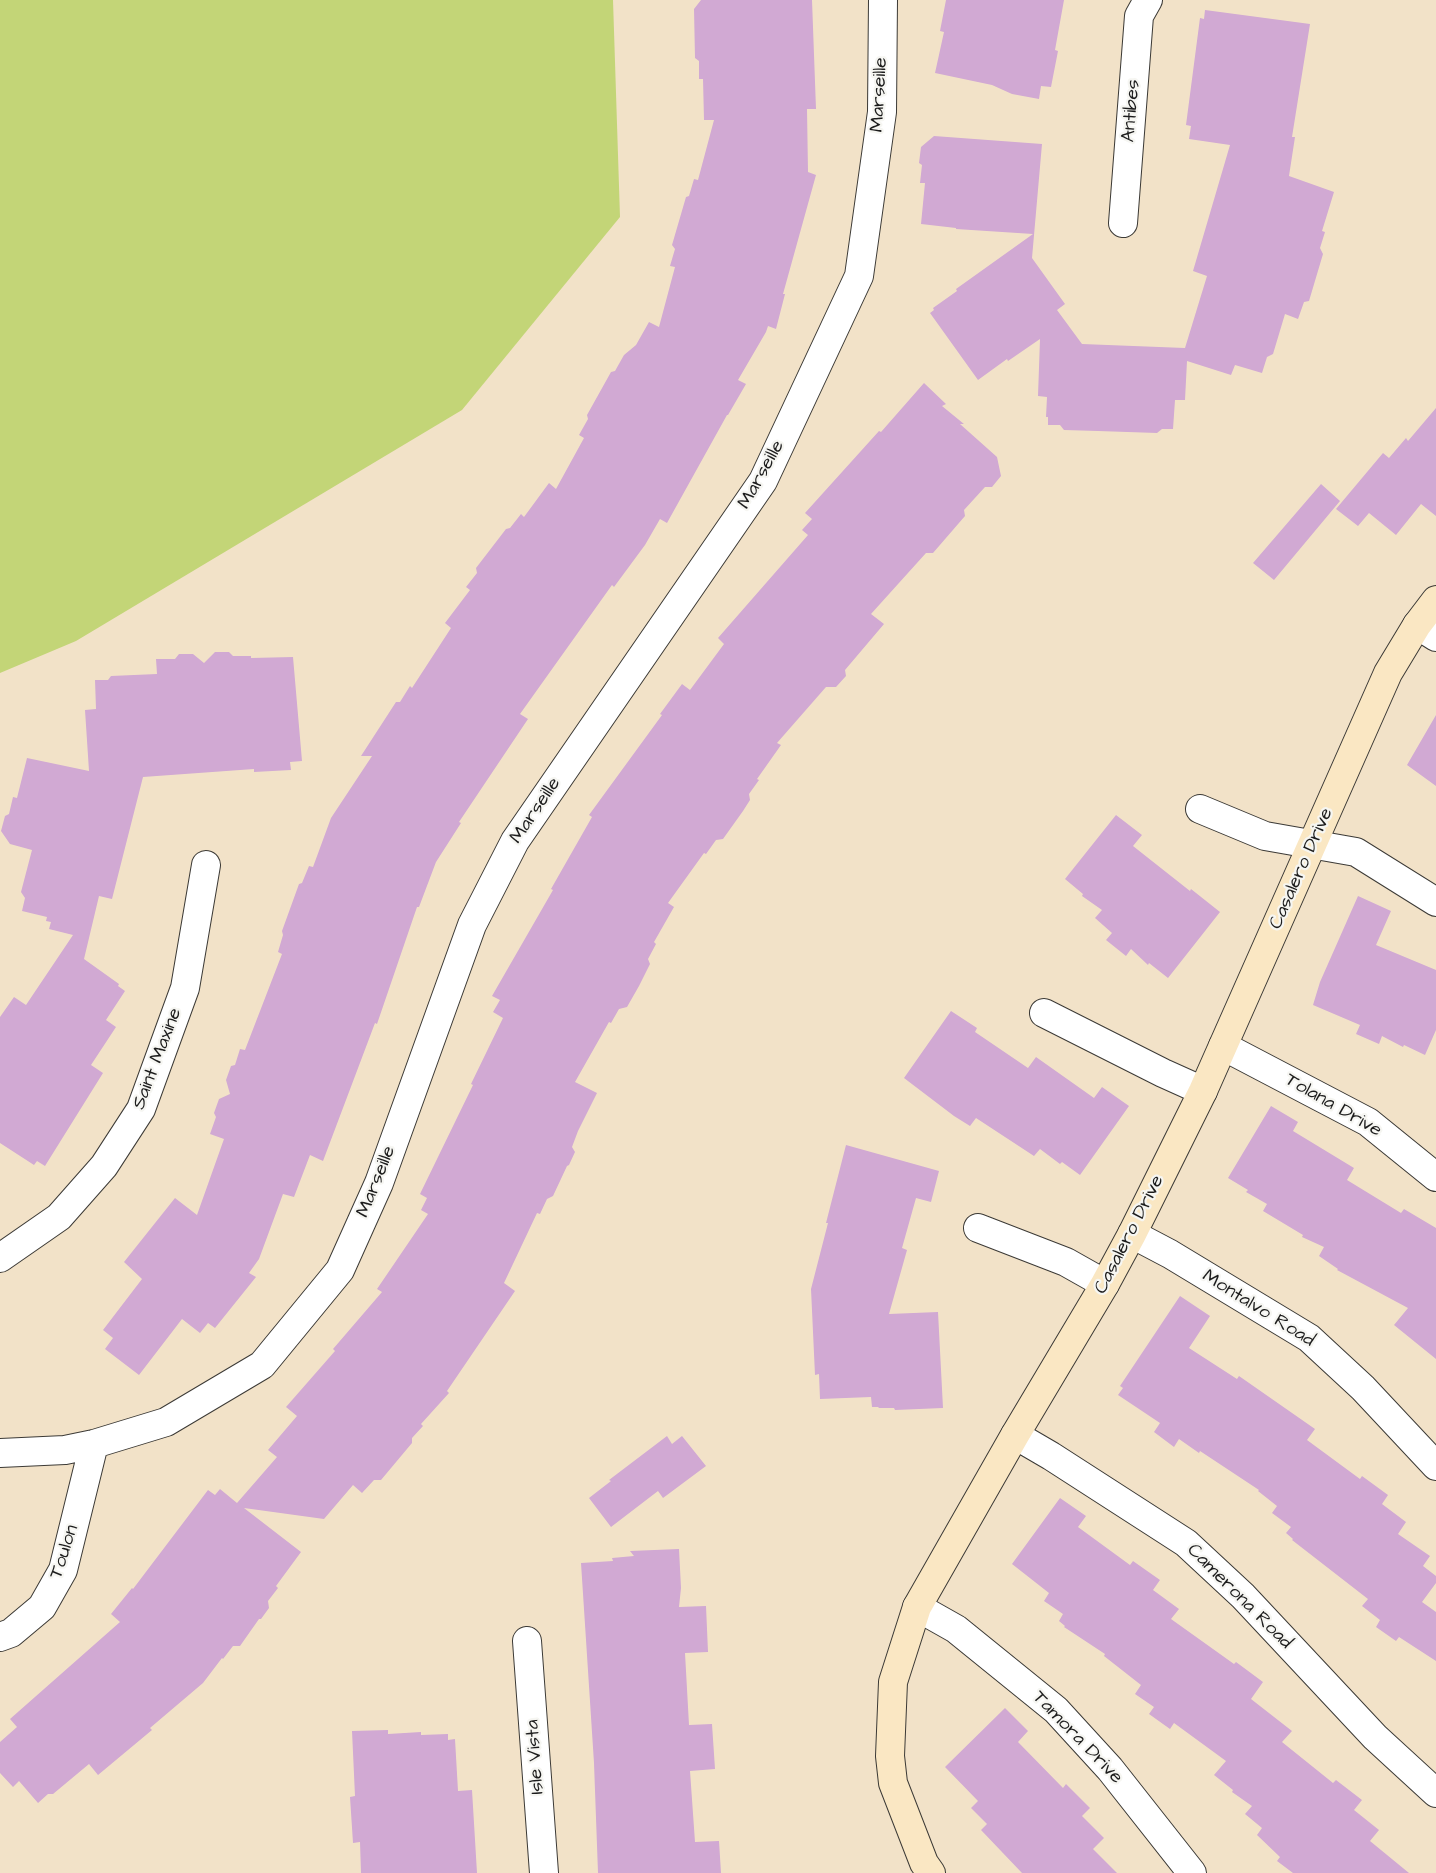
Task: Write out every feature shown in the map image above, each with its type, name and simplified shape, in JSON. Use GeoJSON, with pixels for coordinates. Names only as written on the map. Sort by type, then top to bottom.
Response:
{"type":"FeatureCollection","features":[{"type":"Feature","properties":{"kind":"street","name":"Marseille"},"geometry":{"type":"LineString","coordinates":[[0,1453],[65,1450],[94,1444],[166,1422],[262,1364],[340,1270],[379,1183],[472,925],[515,841],[763,481],[859,276],[882,112],[883,0]]}},
{"type":"Feature","properties":{"kind":"street","name":"Antibes"},"geometry":{"type":"LineString","coordinates":[[1122,223],[1139,16],[1148,0]]}},
{"type":"Feature","properties":{"kind":"street","name":"Casalero Drive"},"geometry":{"type":"LineString","coordinates":[[931,1873],[924,1863],[893,1783],[890,1756],[893,1682],[917,1607],[1015,1435],[1105,1284],[1132,1234],[1203,1091],[1388,673],[1427,631],[1436,600]]}},
{"type":"Feature","properties":{"kind":"street"},"geometry":{"type":"LineString","coordinates":[[1200,809],[1265,836],[1356,852],[1436,902]]}},
{"type":"Feature","properties":{"kind":"street","name":"Saint Maxine"},"geometry":{"type":"LineString","coordinates":[[0,1258],[59,1217],[104,1166],[140,1109],[185,988],[206,865]]}},
{"type":"Feature","properties":{"kind":"street"},"geometry":{"type":"LineString","coordinates":[[1044,1013],[1163,1074],[1203,1091]]}},
{"type":"Feature","properties":{"kind":"street","name":"Tolana Drive"},"geometry":{"type":"LineString","coordinates":[[1222,1046],[1368,1122],[1436,1177]]}},
{"type":"Feature","properties":{"kind":"street"},"geometry":{"type":"LineString","coordinates":[[978,1228],[1066,1262],[1105,1284]]}},
{"type":"Feature","properties":{"kind":"street","name":"Montalvo Road"},"geometry":{"type":"LineString","coordinates":[[1132,1234],[1170,1254],[1309,1338],[1363,1388],[1436,1466]]}},
{"type":"Feature","properties":{"kind":"street","name":"Camerona Road"},"geometry":{"type":"LineString","coordinates":[[1015,1435],[1051,1456],[1186,1544],[1243,1596],[1375,1737],[1436,1793]]}},
{"type":"Feature","properties":{"kind":"street","name":"Toulon"},"geometry":{"type":"LineString","coordinates":[[0,1637],[11,1633],[42,1607],[63,1570],[94,1444]]}},
{"type":"Feature","properties":{"kind":"street","name":"Tamora Drive"},"geometry":{"type":"LineString","coordinates":[[917,1607],[956,1629],[1056,1710],[1110,1769],[1192,1873]]}},
{"type":"Feature","properties":{"kind":"street","name":"Isle Vista"},"geometry":{"type":"LineString","coordinates":[[527,1640],[544,1873]]}},
{"type":"Feature","properties":{"kind":"green space"},"geometry":{"type":"Polygon","coordinates":[[[0,0],[613,0],[620,217],[462,410],[76,641],[0,673],[0,0]]]}},
{"type":"Feature","properties":{"kind":"building"},"geometry":{"type":"Polygon","coordinates":[[[701,0],[812,0],[816,109],[807,109],[808,172],[816,175],[783,294],[785,294],[776,329],[768,326],[738,380],[746,384],[667,523],[660,519],[645,545],[614,587],[612,585],[520,714],[528,719],[459,822],[461,823],[436,862],[419,907],[417,907],[377,1024],[375,1023],[323,1161],[310,1155],[294,1197],[283,1194],[259,1259],[249,1273],[256,1277],[215,1328],[208,1323],[200,1333],[182,1319],[139,1375],[105,1349],[113,1338],[103,1330],[142,1279],[124,1262],[175,1198],[197,1215],[224,1139],[210,1134],[216,1117],[214,1113],[219,1099],[230,1094],[226,1080],[231,1066],[235,1065],[240,1049],[245,1050],[282,954],[278,952],[283,935],[282,931],[299,884],[302,883],[309,866],[313,867],[331,818],[372,756],[361,756],[396,702],[400,702],[410,686],[412,688],[451,628],[445,623],[470,590],[466,587],[477,573],[476,568],[506,529],[510,528],[521,514],[524,517],[549,483],[556,489],[584,438],[579,435],[588,419],[587,415],[611,372],[615,371],[624,355],[636,345],[649,322],[659,327],[675,267],[670,266],[675,249],[672,245],[686,197],[689,196],[694,179],[698,180],[714,120],[704,120],[703,79],[699,79],[699,61],[695,58],[694,9],[701,0]]]}},
{"type":"Feature","properties":{"kind":"building"},"geometry":{"type":"Polygon","coordinates":[[[946,0],[1064,0],[1055,50],[1058,51],[1051,87],[1041,86],[1039,99],[1012,94],[992,85],[935,73],[944,32],[940,31],[946,0]]]}},
{"type":"Feature","properties":{"kind":"building"},"geometry":{"type":"Polygon","coordinates":[[[1205,10],[1310,24],[1292,137],[1295,137],[1289,176],[1334,192],[1322,231],[1325,232],[1320,248],[1323,254],[1309,301],[1304,302],[1298,319],[1285,314],[1273,354],[1267,357],[1262,373],[1235,365],[1231,375],[1187,361],[1185,400],[1175,400],[1173,429],[1162,429],[1157,433],[1064,430],[1060,425],[1048,425],[1048,417],[1046,417],[1047,397],[1038,396],[1040,339],[1008,361],[1007,359],[978,380],[930,313],[934,310],[933,308],[957,291],[956,289],[1033,234],[956,229],[921,224],[925,183],[920,183],[922,165],[919,163],[921,147],[934,136],[1042,144],[1032,258],[1065,304],[1057,310],[1082,344],[1185,348],[1207,276],[1193,271],[1230,145],[1189,139],[1191,126],[1186,125],[1200,18],[1204,19],[1205,10]]]}},
{"type":"Feature","properties":{"kind":"building"},"geometry":{"type":"Polygon","coordinates":[[[924,383],[946,404],[942,406],[964,424],[960,424],[997,457],[1001,476],[992,487],[985,487],[964,510],[965,516],[933,553],[926,553],[871,614],[884,624],[845,670],[846,676],[836,687],[826,687],[777,743],[781,745],[757,779],[759,780],[749,794],[750,800],[743,811],[723,839],[716,840],[706,854],[704,853],[668,903],[674,907],[654,942],[656,944],[648,959],[650,964],[639,986],[627,1007],[619,1009],[611,1023],[609,1022],[575,1082],[597,1093],[578,1131],[572,1147],[575,1152],[569,1165],[553,1196],[547,1199],[540,1214],[537,1213],[504,1283],[515,1291],[447,1391],[449,1393],[421,1424],[423,1426],[412,1438],[412,1443],[381,1480],[374,1480],[362,1493],[353,1485],[324,1519],[244,1508],[301,1552],[276,1586],[278,1588],[268,1601],[269,1608],[240,1646],[233,1646],[203,1683],[150,1728],[152,1730],[98,1775],[89,1764],[53,1794],[48,1794],[38,1803],[19,1781],[13,1787],[0,1773],[0,1742],[17,1727],[10,1719],[120,1622],[111,1614],[133,1589],[208,1490],[215,1495],[220,1489],[237,1503],[277,1457],[268,1450],[297,1416],[286,1407],[335,1351],[333,1349],[382,1292],[377,1289],[428,1214],[421,1210],[427,1198],[420,1194],[503,1018],[493,1012],[500,1000],[492,996],[553,890],[551,889],[592,817],[589,815],[662,715],[660,714],[682,684],[690,690],[724,644],[718,638],[808,535],[802,530],[812,519],[805,513],[924,383]]]}},
{"type":"Feature","properties":{"kind":"building"},"geometry":{"type":"Polygon","coordinates":[[[1436,408],[1436,516],[1421,504],[1396,535],[1369,513],[1358,526],[1336,509],[1383,453],[1389,458],[1406,438],[1408,441],[1436,408]]]}},
{"type":"Feature","properties":{"kind":"building"},"geometry":{"type":"Polygon","coordinates":[[[1321,484],[1340,501],[1274,580],[1253,563],[1321,484]]]}},
{"type":"Feature","properties":{"kind":"building"},"geometry":{"type":"Polygon","coordinates":[[[215,652],[229,652],[233,656],[251,656],[251,658],[293,657],[302,761],[290,762],[291,770],[254,772],[254,769],[143,777],[112,899],[99,896],[84,959],[119,984],[118,986],[125,991],[106,1020],[116,1027],[91,1065],[103,1073],[45,1166],[37,1161],[34,1165],[0,1143],[0,1017],[14,997],[26,1005],[73,935],[49,929],[51,922],[46,921],[47,917],[22,911],[25,898],[21,892],[32,850],[10,844],[1,831],[5,816],[9,814],[13,797],[17,798],[27,758],[89,771],[85,710],[96,709],[95,680],[108,680],[111,676],[157,674],[156,659],[175,659],[179,654],[193,654],[204,663],[215,652]]]}},
{"type":"Feature","properties":{"kind":"building"},"geometry":{"type":"Polygon","coordinates":[[[1436,715],[1436,786],[1407,765],[1436,715]]]}},
{"type":"Feature","properties":{"kind":"building"},"geometry":{"type":"Polygon","coordinates":[[[1116,815],[1142,835],[1133,846],[1220,912],[1168,978],[1149,963],[1148,965],[1131,949],[1126,956],[1106,940],[1112,933],[1095,918],[1102,910],[1082,896],[1083,894],[1065,879],[1116,815]]]}},
{"type":"Feature","properties":{"kind":"building"},"geometry":{"type":"Polygon","coordinates":[[[1358,896],[1391,911],[1376,945],[1436,970],[1436,1030],[1425,1055],[1404,1045],[1403,1047],[1382,1036],[1379,1044],[1356,1034],[1360,1025],[1313,1005],[1320,982],[1358,896]]]}},
{"type":"Feature","properties":{"kind":"building"},"geometry":{"type":"Polygon","coordinates":[[[951,1011],[977,1028],[975,1032],[1028,1068],[1036,1057],[1094,1098],[1102,1087],[1129,1106],[1080,1175],[1062,1162],[1060,1164],[1040,1149],[1034,1156],[976,1118],[970,1126],[904,1078],[951,1011]]]}},
{"type":"Feature","properties":{"kind":"building"},"geometry":{"type":"Polygon","coordinates":[[[1271,1106],[1298,1122],[1293,1131],[1354,1168],[1347,1180],[1401,1213],[1404,1209],[1436,1228],[1436,1359],[1394,1325],[1408,1308],[1337,1270],[1319,1256],[1324,1247],[1302,1237],[1303,1235],[1263,1211],[1267,1204],[1246,1192],[1248,1190],[1228,1178],[1271,1106]]]}},
{"type":"Feature","properties":{"kind":"building"},"geometry":{"type":"Polygon","coordinates":[[[846,1145],[939,1171],[931,1202],[916,1198],[902,1248],[907,1250],[889,1314],[938,1312],[943,1408],[895,1410],[894,1408],[872,1407],[871,1397],[820,1399],[819,1374],[815,1375],[811,1289],[846,1145]]]}},
{"type":"Feature","properties":{"kind":"building"},"geometry":{"type":"Polygon","coordinates":[[[1180,1296],[1210,1316],[1189,1348],[1237,1379],[1239,1376],[1315,1429],[1307,1440],[1360,1479],[1362,1476],[1388,1495],[1382,1504],[1406,1522],[1398,1534],[1430,1556],[1423,1566],[1436,1576],[1436,1583],[1422,1602],[1436,1612],[1436,1661],[1399,1637],[1396,1641],[1376,1627],[1380,1620],[1362,1606],[1368,1599],[1292,1540],[1286,1533],[1291,1527],[1272,1513],[1277,1506],[1259,1490],[1179,1439],[1174,1447],[1154,1432],[1160,1423],[1118,1395],[1123,1388],[1120,1386],[1180,1296]]]}},
{"type":"Feature","properties":{"kind":"building"},"geometry":{"type":"Polygon","coordinates":[[[667,1436],[672,1444],[682,1436],[706,1466],[663,1498],[658,1491],[611,1527],[589,1498],[611,1481],[609,1480],[667,1436]]]}},
{"type":"Feature","properties":{"kind":"building"},"geometry":{"type":"Polygon","coordinates":[[[1060,1498],[1086,1516],[1078,1527],[1130,1565],[1133,1561],[1160,1580],[1153,1590],[1179,1609],[1171,1619],[1234,1664],[1236,1662],[1263,1682],[1251,1699],[1292,1731],[1282,1742],[1333,1783],[1336,1780],[1362,1800],[1354,1810],[1379,1830],[1370,1841],[1409,1873],[1293,1873],[1277,1861],[1280,1857],[1257,1835],[1262,1828],[1245,1814],[1252,1806],[1232,1792],[1233,1790],[1214,1775],[1226,1761],[1174,1723],[1170,1729],[1149,1714],[1154,1707],[1135,1694],[1141,1685],[1104,1656],[1105,1654],[1064,1627],[1059,1621],[1063,1614],[1044,1601],[1049,1593],[1012,1564],[1060,1498]]]}},
{"type":"Feature","properties":{"kind":"building"},"geometry":{"type":"Polygon","coordinates":[[[679,1549],[681,1588],[679,1607],[706,1606],[708,1652],[685,1653],[689,1725],[712,1724],[715,1769],[690,1771],[695,1842],[719,1841],[721,1873],[598,1873],[594,1763],[581,1563],[613,1561],[612,1558],[634,1556],[630,1551],[679,1549]]]}},
{"type":"Feature","properties":{"kind":"building"},"geometry":{"type":"Polygon","coordinates":[[[1005,1708],[1028,1731],[1018,1742],[1063,1788],[1066,1784],[1090,1808],[1082,1816],[1104,1838],[1093,1849],[1117,1873],[1022,1873],[981,1830],[987,1824],[971,1808],[978,1801],[945,1767],[1005,1708]]]}},
{"type":"Feature","properties":{"kind":"building"},"geometry":{"type":"Polygon","coordinates":[[[388,1730],[388,1734],[421,1732],[421,1735],[448,1734],[448,1740],[455,1739],[458,1791],[472,1790],[477,1873],[361,1873],[360,1842],[353,1843],[350,1797],[355,1796],[352,1731],[388,1730]]]}}]}
